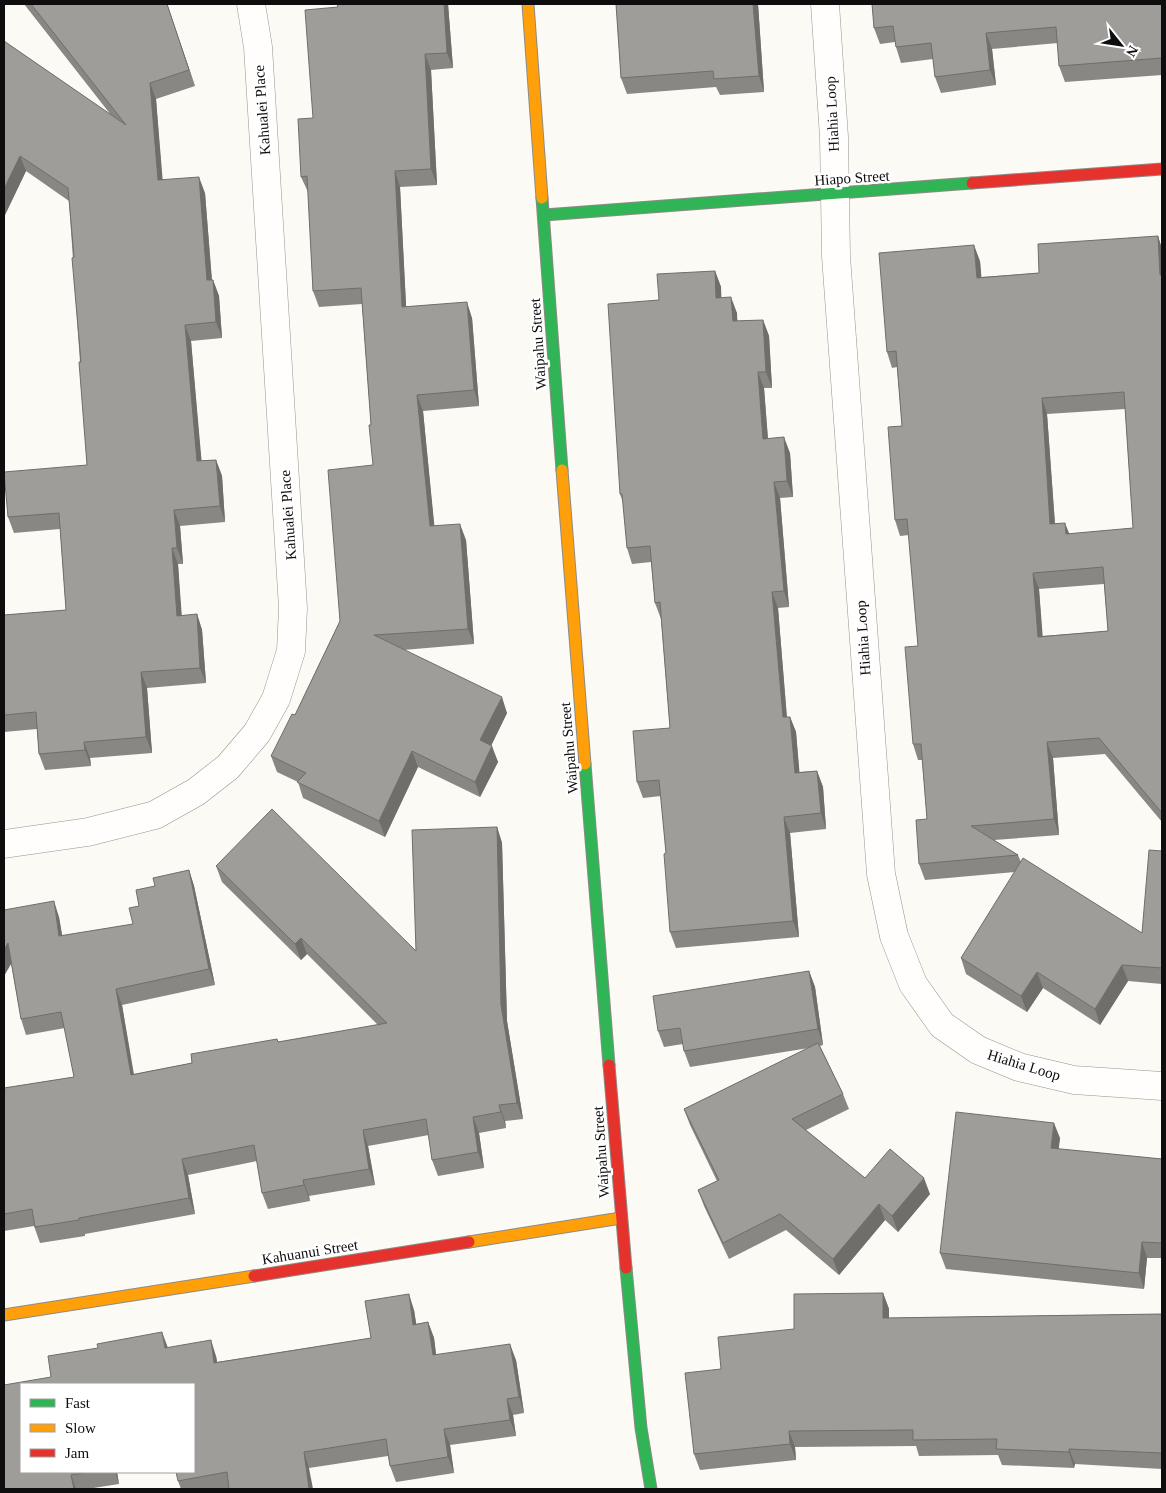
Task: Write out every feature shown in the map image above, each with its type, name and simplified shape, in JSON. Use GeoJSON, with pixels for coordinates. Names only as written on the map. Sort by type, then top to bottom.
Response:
{"type":"FeatureCollection","features":[{"type":"Feature","properties":{"kind":"street","name":"Kahualei Place"},"geometry":{"type":"LineString","coordinates":[[4,844],[88,832],[154,815],[196,792],[228,767],[257,733],[276,699],[291,652],[294,608],[258,47],[251,4]]}},
{"type":"Feature","properties":{"kind":"street","name":"Waipahu Street"},"geometry":{"type":"LineString","coordinates":[[528,4],[571,596],[622,1218],[641,1428],[651,1489]]}},
{"type":"Feature","properties":{"kind":"street","name":"Hiahia Loop"},"geometry":{"type":"LineString","coordinates":[[825,4],[834,137],[836,256],[881,874],[894,936],[913,984],[942,1026],[978,1050],[1019,1067],[1074,1080],[1162,1086]]}},
{"type":"Feature","properties":{"kind":"street","name":"Hiapo Street"},"geometry":{"type":"LineString","coordinates":[[544,215],[1162,169]]}},
{"type":"Feature","properties":{"kind":"street","name":"Kahuanui Street"},"geometry":{"type":"LineString","coordinates":[[4,1315],[622,1218]]}},
{"type":"Feature","properties":{"kind":"building"},"geometry":{"type":"Polygon","coordinates":[[[31,4],[167,4],[189,70],[150,83],[158,180],[199,177],[207,280],[213,280],[216,322],[185,325],[197,461],[216,460],[220,506],[174,510],[177,548],[172,548],[177,616],[197,614],[200,668],[141,672],[146,737],[84,742],[85,750],[39,754],[36,712],[4,715],[4,615],[66,610],[59,513],[8,517],[4,472],[87,465],[68,188],[20,156],[4,189],[4,41],[126,125],[31,4]]]}},
{"type":"Feature","properties":{"kind":"building"},"geometry":{"type":"Polygon","coordinates":[[[337,4],[444,4],[447,53],[425,54],[431,169],[395,171],[402,307],[467,302],[474,390],[417,395],[430,526],[460,524],[468,629],[374,635],[502,697],[480,740],[492,746],[475,782],[412,751],[379,821],[297,782],[306,773],[271,756],[292,714],[295,715],[340,621],[328,470],[373,465],[361,288],[313,291],[307,176],[301,177],[298,119],[313,118],[305,10],[338,7],[337,4]]]}},
{"type":"Feature","properties":{"kind":"building"},"geometry":{"type":"Polygon","coordinates":[[[616,4],[753,4],[759,76],[714,79],[713,71],[621,78],[616,4]]]}},
{"type":"Feature","properties":{"kind":"building"},"geometry":{"type":"Polygon","coordinates":[[[872,4],[1162,4],[1162,58],[1059,66],[1056,27],[986,33],[990,70],[935,77],[931,43],[896,47],[893,26],[874,28],[872,4]]]}},
{"type":"Feature","properties":{"kind":"building"},"geometry":{"type":"Polygon","coordinates":[[[1158,236],[1160,275],[1162,275],[1162,813],[1099,738],[1047,742],[1054,819],[971,826],[1018,855],[919,864],[916,820],[927,819],[921,744],[913,744],[905,647],[918,646],[907,519],[895,520],[888,427],[902,426],[896,351],[887,352],[879,253],[974,245],[977,278],[1039,273],[1038,244],[1158,236]],[[1124,392],[1042,398],[1050,524],[1065,523],[1066,534],[1133,528],[1124,392]],[[1103,567],[1033,573],[1038,637],[1108,631],[1103,567]]]}},
{"type":"Feature","properties":{"kind":"building"},"geometry":{"type":"Polygon","coordinates":[[[715,271],[716,298],[731,297],[733,321],[763,320],[766,372],[758,372],[763,439],[784,437],[787,481],[774,482],[784,591],[772,592],[783,717],[790,717],[795,773],[817,771],[821,813],[784,817],[793,921],[670,932],[664,854],[666,853],[659,780],[637,782],[633,731],[670,728],[660,602],[655,603],[650,546],[627,548],[622,494],[620,494],[608,304],[659,300],[657,274],[715,271]]]}},
{"type":"Feature","properties":{"kind":"building"},"geometry":{"type":"Polygon","coordinates":[[[272,809],[416,951],[412,830],[497,827],[501,1005],[517,1103],[499,1105],[501,1112],[473,1117],[478,1152],[432,1160],[426,1119],[363,1130],[369,1169],[303,1180],[304,1185],[262,1193],[254,1145],[182,1159],[189,1198],[35,1227],[32,1209],[4,1214],[4,1088],[74,1077],[61,1012],[21,1019],[8,943],[4,950],[4,910],[54,901],[59,936],[133,924],[129,908],[139,906],[136,890],[155,886],[153,878],[189,870],[209,969],[116,989],[131,1075],[192,1063],[191,1054],[277,1039],[278,1042],[387,1023],[301,938],[295,944],[216,866],[272,809]]]}},
{"type":"Feature","properties":{"kind":"building"},"geometry":{"type":"Polygon","coordinates":[[[1149,850],[1162,851],[1162,968],[1122,965],[1095,1009],[1037,972],[1021,996],[961,958],[1023,858],[1142,933],[1149,850]]]}},
{"type":"Feature","properties":{"kind":"building"},"geometry":{"type":"Polygon","coordinates":[[[809,971],[818,1029],[684,1051],[680,1028],[658,1031],[653,996],[809,971]]]}},
{"type":"Feature","properties":{"kind":"building"},"geometry":{"type":"Polygon","coordinates":[[[818,1043],[843,1094],[792,1119],[865,1178],[890,1149],[924,1178],[892,1216],[879,1204],[833,1259],[780,1214],[723,1243],[698,1190],[719,1180],[684,1109],[818,1043]]]}},
{"type":"Feature","properties":{"kind":"building"},"geometry":{"type":"Polygon","coordinates":[[[956,1112],[1054,1123],[1051,1148],[1162,1159],[1162,1243],[1142,1242],[1139,1273],[940,1253],[956,1112]]]}},
{"type":"Feature","properties":{"kind":"building"},"geometry":{"type":"Polygon","coordinates":[[[883,1293],[883,1318],[1162,1314],[1162,1453],[1069,1449],[1069,1452],[996,1449],[997,1439],[913,1440],[913,1430],[789,1431],[790,1444],[694,1454],[685,1373],[721,1369],[718,1337],[794,1329],[794,1294],[883,1293]]]}},
{"type":"Feature","properties":{"kind":"building"},"geometry":{"type":"Polygon","coordinates":[[[409,1294],[413,1325],[428,1322],[433,1355],[510,1344],[519,1397],[507,1399],[510,1420],[444,1429],[448,1457],[390,1466],[386,1439],[304,1452],[309,1489],[229,1489],[227,1472],[178,1481],[176,1473],[195,1473],[195,1383],[20,1383],[20,1473],[84,1473],[71,1475],[74,1489],[4,1489],[4,1385],[51,1377],[48,1356],[98,1348],[97,1344],[162,1332],[165,1348],[211,1340],[214,1363],[371,1338],[365,1301],[409,1294]]]}},
{"type":"Feature","properties":{"kind":"traffic: fast"},"geometry":{"type":"LineString","coordinates":[[544,215],[972,183]]}},
{"type":"Feature","properties":{"kind":"traffic: fast"},"geometry":{"type":"LineString","coordinates":[[542,198],[562,470]]}},
{"type":"Feature","properties":{"kind":"traffic: fast"},"geometry":{"type":"LineString","coordinates":[[585,764],[609,1065]]}},
{"type":"Feature","properties":{"kind":"traffic: fast"},"geometry":{"type":"LineString","coordinates":[[626,1268],[641,1428],[651,1489]]}},
{"type":"Feature","properties":{"kind":"traffic: slow"},"geometry":{"type":"LineString","coordinates":[[528,4],[542,198]]}},
{"type":"Feature","properties":{"kind":"traffic: slow"},"geometry":{"type":"LineString","coordinates":[[562,470],[585,764]]}},
{"type":"Feature","properties":{"kind":"traffic: slow"},"geometry":{"type":"LineString","coordinates":[[469,1242],[621,1218]]}},
{"type":"Feature","properties":{"kind":"traffic: slow"},"geometry":{"type":"LineString","coordinates":[[4,1315],[254,1276]]}},
{"type":"Feature","properties":{"kind":"traffic: jam"},"geometry":{"type":"LineString","coordinates":[[972,183],[1162,169]]}},
{"type":"Feature","properties":{"kind":"traffic: jam"},"geometry":{"type":"LineString","coordinates":[[609,1065],[626,1268]]}},
{"type":"Feature","properties":{"kind":"traffic: jam"},"geometry":{"type":"LineString","coordinates":[[254,1276],[469,1242]]}}]}
